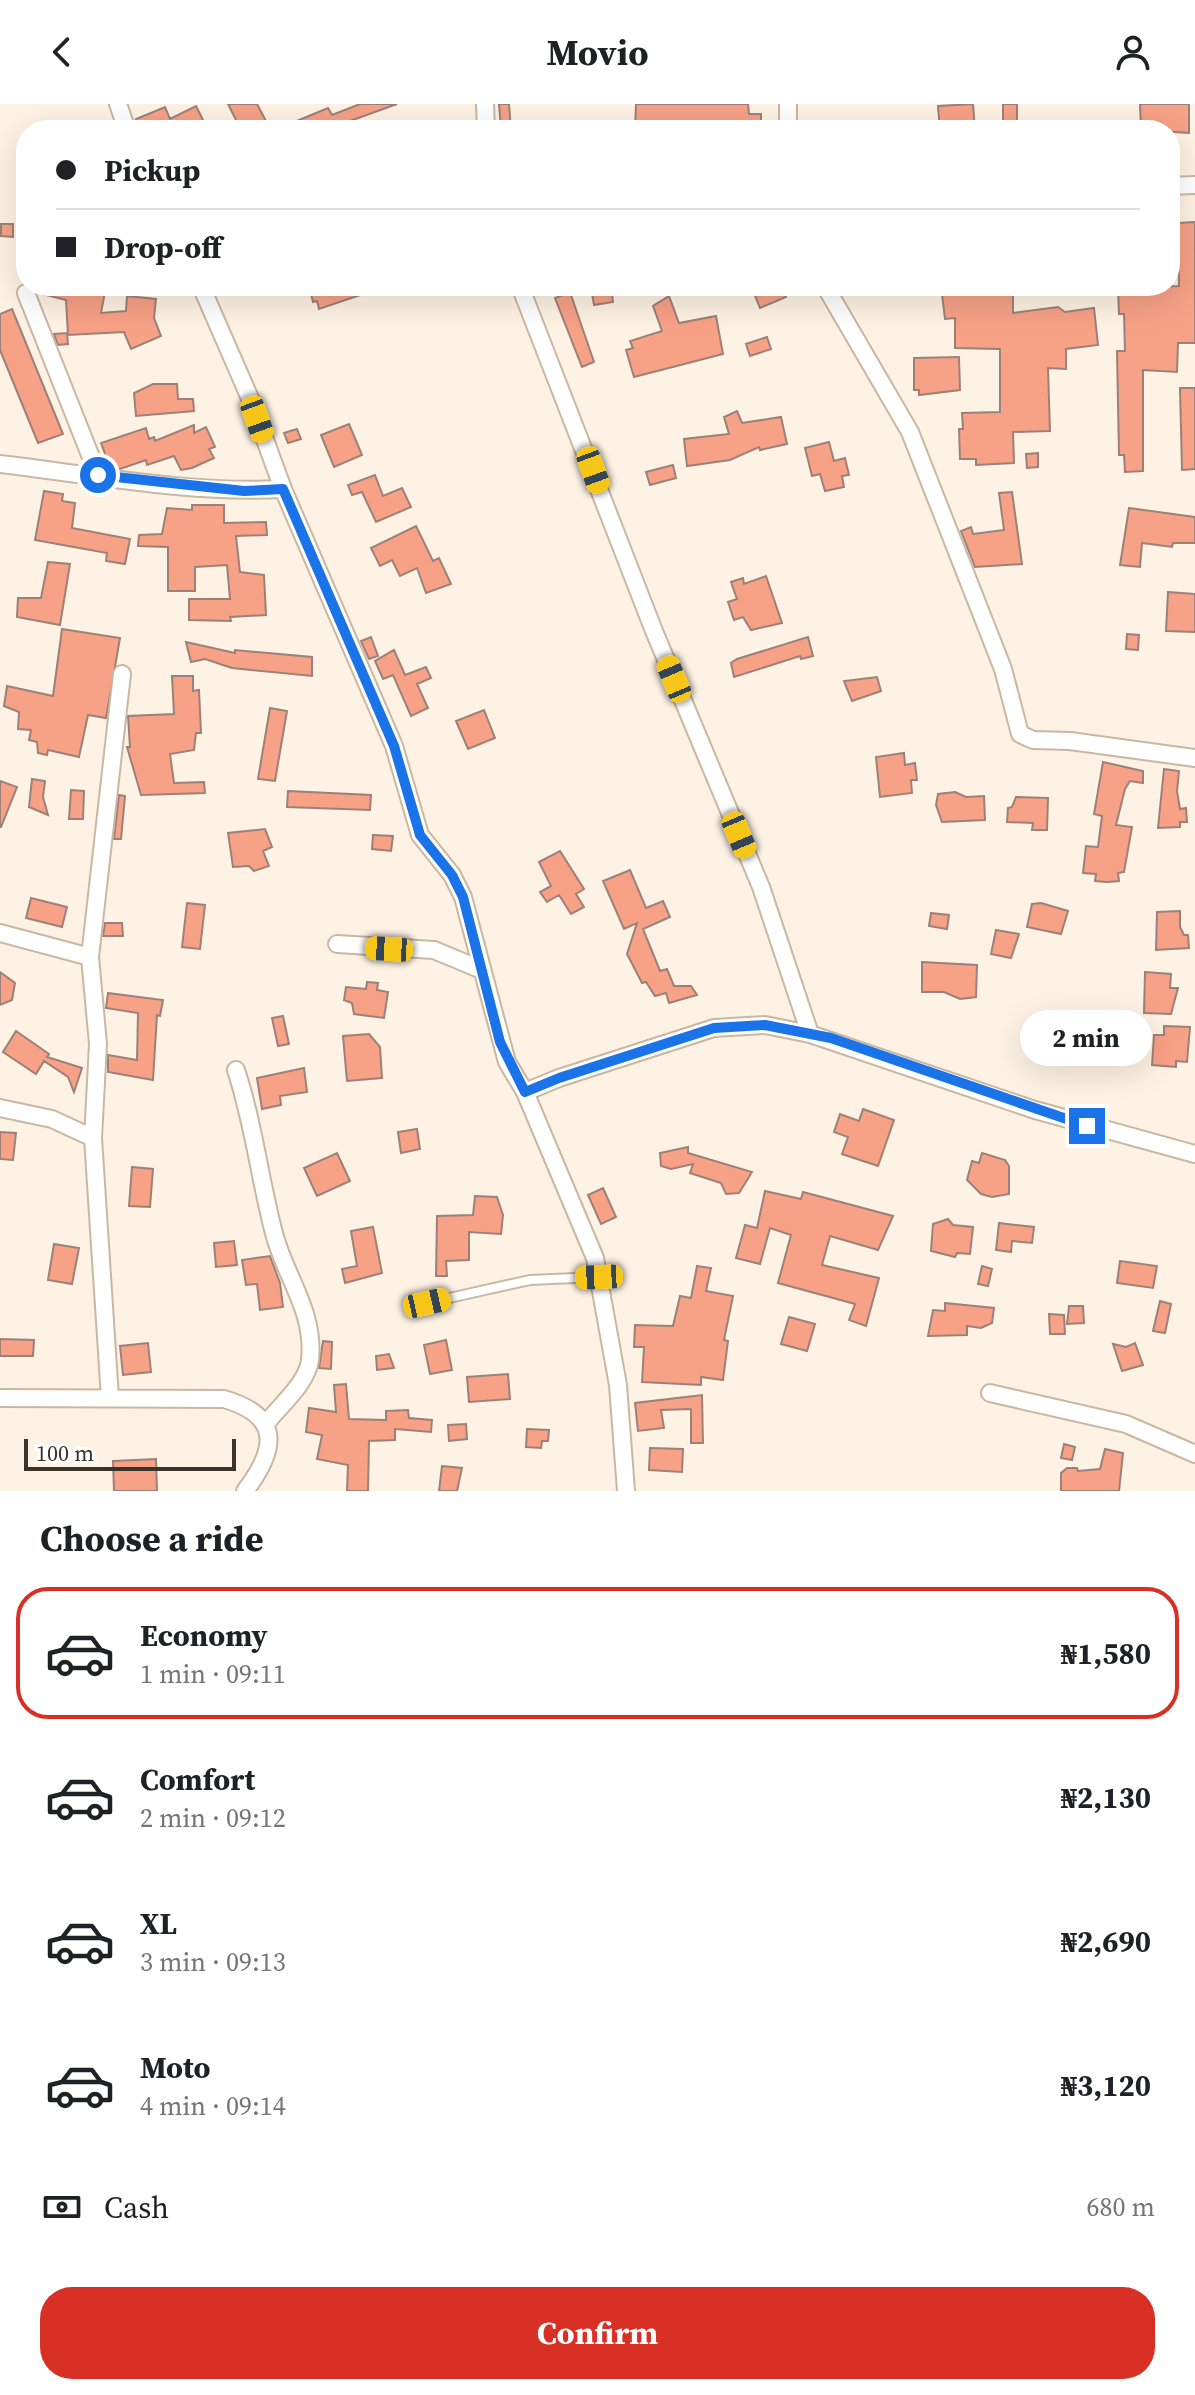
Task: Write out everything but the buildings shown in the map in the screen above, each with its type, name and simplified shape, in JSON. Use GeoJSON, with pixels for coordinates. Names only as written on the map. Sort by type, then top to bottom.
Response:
{"type":"FeatureCollection","features":[{"type":"Feature","properties":{"kind":"street"},"geometry":{"type":"LineString","coordinates":[[27,296],[98,475]]}},
{"type":"Feature","properties":{"kind":"street"},"geometry":{"type":"LineString","coordinates":[[205,296],[249,396],[283,489],[394,746],[420,835],[452,875],[463,897],[500,1042],[574,1202],[599,1277],[618,1385],[626,1491]]}},
{"type":"Feature","properties":{"kind":"street"},"geometry":{"type":"LineString","coordinates":[[524,296],[654,631],[761,887],[810,1034]]}},
{"type":"Feature","properties":{"kind":"street"},"geometry":{"type":"LineString","coordinates":[[831,296],[910,432],[1003,669],[1020,734],[1033,740],[1070,741],[1195,758]]}},
{"type":"Feature","properties":{"kind":"street"},"geometry":{"type":"LineString","coordinates":[[0,464],[231,490],[283,489]]}},
{"type":"Feature","properties":{"kind":"street"},"geometry":{"type":"LineString","coordinates":[[110,1398],[93,1138],[98,1044],[90,957],[122,674]]}},
{"type":"Feature","properties":{"kind":"street"},"geometry":{"type":"LineString","coordinates":[[0,933],[90,957]]}},
{"type":"Feature","properties":{"kind":"street"},"geometry":{"type":"LineString","coordinates":[[337,944],[434,950],[482,970]]}},
{"type":"Feature","properties":{"kind":"street"},"geometry":{"type":"LineString","coordinates":[[525,1092],[714,1028],[765,1025],[810,1034],[1035,1110],[1195,1154]]}},
{"type":"Feature","properties":{"kind":"street"},"geometry":{"type":"LineString","coordinates":[[236,1070],[277,1242],[301,1296],[310,1343],[310,1362],[302,1380],[265,1425]]}},
{"type":"Feature","properties":{"kind":"street"},"geometry":{"type":"LineString","coordinates":[[0,1108],[52,1119],[93,1138]]}},
{"type":"Feature","properties":{"kind":"street"},"geometry":{"type":"LineString","coordinates":[[990,1393],[1126,1424],[1195,1454]]}},
{"type":"Feature","properties":{"kind":"street"},"geometry":{"type":"LineString","coordinates":[[0,1398],[224,1399],[254,1411],[265,1425],[270,1448],[265,1465],[250,1490]]}},
{"type":"Feature","properties":{"kind":"lane"},"geometry":{"type":"LineString","coordinates":[[427,1303],[530,1280],[599,1277]]}},
{"type":"Feature","properties":{"kind":"route"},"geometry":{"type":"LineString","coordinates":[[98,475],[177,486],[244,491],[283,489],[394,746],[420,835],[452,875],[463,897],[500,1042],[507,1062],[525,1092],[714,1028],[765,1025],[831,1038],[1087,1126]]}}]}
